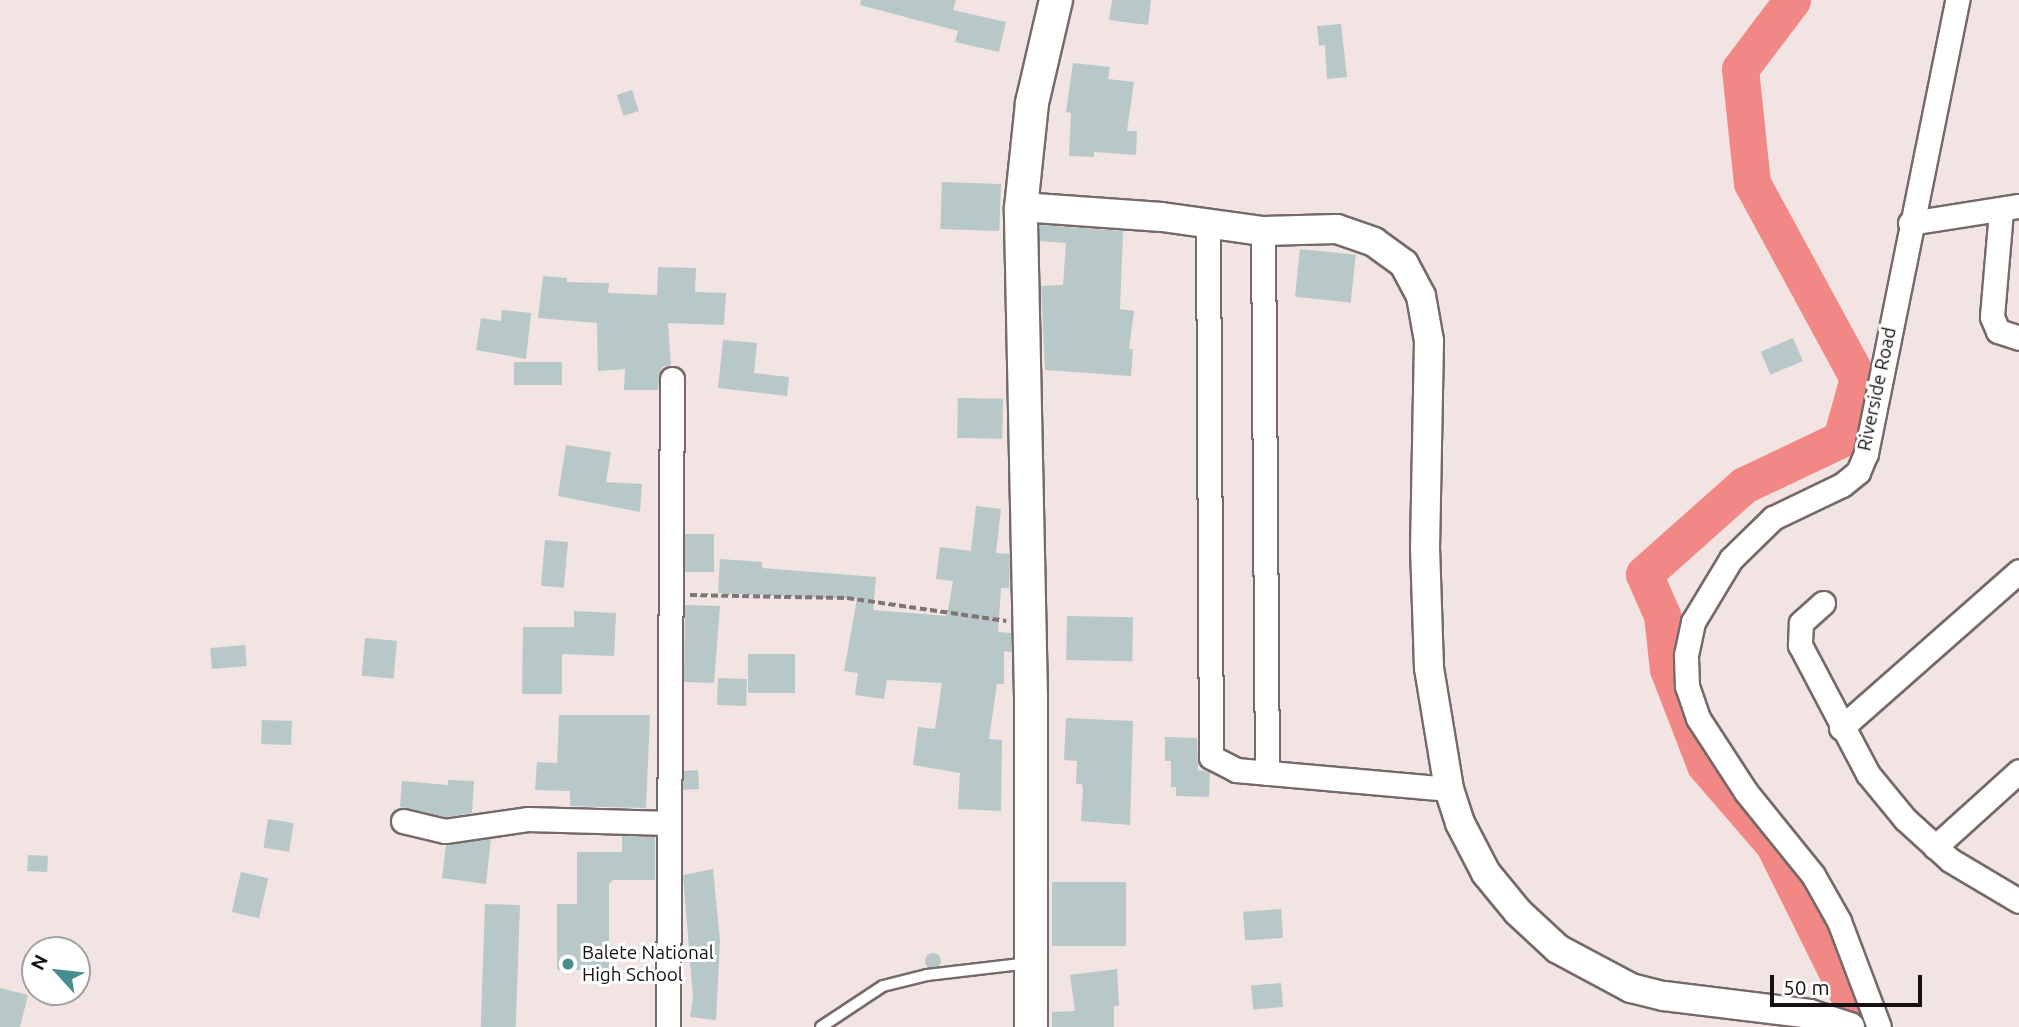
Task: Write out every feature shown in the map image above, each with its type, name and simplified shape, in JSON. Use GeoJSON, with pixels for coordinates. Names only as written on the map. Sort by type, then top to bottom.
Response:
{"type":"FeatureCollection","features":[{"type":"Feature","properties":{"kind":"main road"},"geometry":{"type":"LineString","coordinates":[[1031,1027],[1029,625],[1021,207],[1032,103],[1056,0]]}},
{"type":"Feature","properties":{"kind":"street","name":"Riverside Road"},"geometry":{"type":"LineString","coordinates":[[1879,1027],[1839,921],[1813,876],[1746,792],[1698,718],[1687,686],[1686,654],[1693,622],[1731,559],[1773,518],[1842,485],[1858,471],[1866,453],[1910,223],[1957,0]]}},
{"type":"Feature","properties":{"kind":"street"},"geometry":{"type":"LineString","coordinates":[[1021,207],[1162,217],[1208,226],[1263,231],[1336,229],[1356,234],[1390,251],[1404,264],[1421,296],[1429,341],[1425,547],[1429,668],[1449,789],[1460,823],[1486,873],[1533,927],[1580,963],[1631,988],[1664,996],[1810,1014],[1850,1027]]}},
{"type":"Feature","properties":{"kind":"street"},"geometry":{"type":"LineString","coordinates":[[1910,223],[2010,209],[1992,317],[1998,331],[2019,338]]}},
{"type":"Feature","properties":{"kind":"street"},"geometry":{"type":"LineString","coordinates":[[1208,226],[1211,757],[1236,770],[1449,789]]}},
{"type":"Feature","properties":{"kind":"street"},"geometry":{"type":"LineString","coordinates":[[1263,231],[1267,773]]}},
{"type":"Feature","properties":{"kind":"street"},"geometry":{"type":"LineString","coordinates":[[668,1027],[672,379]]}},
{"type":"Feature","properties":{"kind":"street"},"geometry":{"type":"LineString","coordinates":[[1841,728],[2019,571]]}},
{"type":"Feature","properties":{"kind":"street"},"geometry":{"type":"LineString","coordinates":[[1823,603],[1801,623],[1800,645],[1841,728],[1868,774],[1905,819],[1935,847],[2019,901]]}},
{"type":"Feature","properties":{"kind":"street"},"geometry":{"type":"LineString","coordinates":[[1935,847],[2019,771]]}},
{"type":"Feature","properties":{"kind":"street"},"geometry":{"type":"LineString","coordinates":[[403,821],[445,831],[527,820],[669,823]]}},
{"type":"Feature","properties":{"kind":"lane"},"geometry":{"type":"LineString","coordinates":[[821,1027],[883,986],[927,975],[1031,962]]}},
{"type":"Feature","properties":{"kind":"path"},"geometry":{"type":"LineString","coordinates":[[670,595],[847,598],[1029,625]]}},
{"type":"Feature","properties":{"kind":"building"},"geometry":{"type":"Polygon","coordinates":[[[861,0],[956,0],[953,10],[1006,22],[999,52],[955,42],[958,31],[860,5],[861,0]]]}},
{"type":"Feature","properties":{"kind":"building"},"geometry":{"type":"Polygon","coordinates":[[[1112,0],[1151,0],[1148,25],[1109,20],[1112,0]]]}},
{"type":"Feature","properties":{"kind":"building"},"geometry":{"type":"Polygon","coordinates":[[[1341,24],[1347,77],[1327,79],[1325,45],[1319,46],[1317,26],[1341,24]]]}},
{"type":"Feature","properties":{"kind":"building"},"geometry":{"type":"Polygon","coordinates":[[[1073,63],[1110,67],[1108,79],[1134,82],[1127,131],[1137,131],[1136,155],[1094,152],[1094,157],[1069,156],[1071,113],[1066,112],[1073,63]]]}},
{"type":"Feature","properties":{"kind":"building"},"geometry":{"type":"Polygon","coordinates":[[[632,90],[639,111],[624,116],[617,95],[632,90]]]}},
{"type":"Feature","properties":{"kind":"building"},"geometry":{"type":"Polygon","coordinates":[[[942,182],[1001,184],[999,231],[940,229],[942,182]]]}},
{"type":"Feature","properties":{"kind":"building"},"geometry":{"type":"Polygon","coordinates":[[[1040,225],[1123,231],[1120,309],[1134,311],[1129,349],[1133,349],[1131,376],[1045,370],[1041,286],[1063,285],[1066,243],[1040,241],[1040,225]]]}},
{"type":"Feature","properties":{"kind":"building"},"geometry":{"type":"Polygon","coordinates":[[[1300,249],[1356,255],[1351,303],[1295,297],[1300,249]]]}},
{"type":"Feature","properties":{"kind":"building"},"geometry":{"type":"Polygon","coordinates":[[[658,267],[696,268],[695,292],[726,293],[724,325],[668,323],[671,365],[662,367],[658,390],[624,390],[625,369],[598,371],[597,323],[538,318],[543,276],[567,278],[567,282],[609,283],[608,293],[657,295],[658,267]]]}},
{"type":"Feature","properties":{"kind":"building"},"geometry":{"type":"Polygon","coordinates":[[[502,310],[531,313],[526,359],[476,350],[481,318],[501,321],[502,310]]]}},
{"type":"Feature","properties":{"kind":"building"},"geometry":{"type":"Polygon","coordinates":[[[1793,338],[1803,361],[1771,375],[1761,352],[1793,338]]]}},
{"type":"Feature","properties":{"kind":"building"},"geometry":{"type":"Polygon","coordinates":[[[723,340],[757,343],[754,373],[789,377],[787,396],[718,388],[723,340]]]}},
{"type":"Feature","properties":{"kind":"building"},"geometry":{"type":"Polygon","coordinates":[[[514,362],[562,362],[562,385],[514,385],[514,362]]]}},
{"type":"Feature","properties":{"kind":"building"},"geometry":{"type":"Polygon","coordinates":[[[958,398],[1003,399],[1002,439],[957,438],[958,398]]]}},
{"type":"Feature","properties":{"kind":"building"},"geometry":{"type":"Polygon","coordinates":[[[566,445],[611,452],[606,482],[642,484],[640,512],[558,496],[566,445]]]}},
{"type":"Feature","properties":{"kind":"building"},"geometry":{"type":"Polygon","coordinates":[[[976,506],[1001,509],[996,553],[1010,554],[1009,588],[1001,588],[998,632],[1011,633],[1012,652],[1004,651],[1004,684],[997,684],[989,739],[1002,740],[1001,811],[958,809],[960,773],[913,765],[918,727],[935,729],[942,683],[887,680],[884,699],[855,695],[858,673],[844,671],[857,599],[718,593],[720,559],[762,562],[762,568],[876,577],[873,610],[947,616],[953,581],[936,579],[940,547],[971,551],[976,506]]]}},
{"type":"Feature","properties":{"kind":"building"},"geometry":{"type":"Polygon","coordinates":[[[685,534],[714,534],[714,572],[685,572],[685,534]]]}},
{"type":"Feature","properties":{"kind":"building"},"geometry":{"type":"Polygon","coordinates":[[[545,540],[568,542],[564,588],[541,586],[545,540]]]}},
{"type":"Feature","properties":{"kind":"building"},"geometry":{"type":"Polygon","coordinates":[[[685,605],[720,606],[714,683],[684,682],[685,605]]]}},
{"type":"Feature","properties":{"kind":"building"},"geometry":{"type":"Polygon","coordinates":[[[574,611],[616,613],[614,656],[562,654],[562,694],[522,694],[523,627],[574,627],[574,611]]]}},
{"type":"Feature","properties":{"kind":"building"},"geometry":{"type":"Polygon","coordinates":[[[1067,616],[1133,617],[1132,661],[1066,660],[1067,616]]]}},
{"type":"Feature","properties":{"kind":"building"},"geometry":{"type":"Polygon","coordinates":[[[365,638],[397,641],[394,679],[362,676],[365,638]]]}},
{"type":"Feature","properties":{"kind":"building"},"geometry":{"type":"Polygon","coordinates":[[[245,645],[247,666],[212,669],[210,648],[245,645]]]}},
{"type":"Feature","properties":{"kind":"building"},"geometry":{"type":"Polygon","coordinates":[[[748,654],[795,654],[795,693],[748,693],[748,654]]]}},
{"type":"Feature","properties":{"kind":"building"},"geometry":{"type":"Polygon","coordinates":[[[718,678],[747,679],[746,706],[717,705],[718,678]]]}},
{"type":"Feature","properties":{"kind":"building"},"geometry":{"type":"Polygon","coordinates":[[[559,715],[650,715],[646,808],[570,806],[570,791],[535,790],[537,762],[557,763],[559,715]]]}},
{"type":"Feature","properties":{"kind":"building"},"geometry":{"type":"Polygon","coordinates":[[[1066,718],[1133,721],[1130,825],[1081,821],[1083,790],[1082,784],[1076,784],[1077,761],[1064,760],[1066,718]]]}},
{"type":"Feature","properties":{"kind":"building"},"geometry":{"type":"Polygon","coordinates":[[[262,720],[292,721],[291,745],[261,744],[262,720]]]}},
{"type":"Feature","properties":{"kind":"building"},"geometry":{"type":"Polygon","coordinates":[[[1165,737],[1197,738],[1198,770],[1210,772],[1209,797],[1176,796],[1176,787],[1171,787],[1171,761],[1165,761],[1165,737]]]}},
{"type":"Feature","properties":{"kind":"building"},"geometry":{"type":"Polygon","coordinates":[[[698,770],[699,789],[683,790],[684,771],[698,770]]]}},
{"type":"Feature","properties":{"kind":"building"},"geometry":{"type":"Polygon","coordinates":[[[448,780],[474,781],[472,813],[446,817],[400,807],[402,781],[448,785],[448,780]]]}},
{"type":"Feature","properties":{"kind":"building"},"geometry":{"type":"Polygon","coordinates":[[[268,819],[294,823],[289,852],[263,848],[268,819]]]}},
{"type":"Feature","properties":{"kind":"building"},"geometry":{"type":"Polygon","coordinates":[[[622,836],[655,837],[655,880],[613,880],[609,884],[609,970],[557,970],[557,904],[577,904],[577,852],[622,852],[622,836]]]}},
{"type":"Feature","properties":{"kind":"building"},"geometry":{"type":"Polygon","coordinates":[[[491,838],[486,884],[442,878],[446,845],[491,838]]]}},
{"type":"Feature","properties":{"kind":"building"},"geometry":{"type":"Polygon","coordinates":[[[28,855],[48,856],[47,872],[27,871],[28,855]]]}},
{"type":"Feature","properties":{"kind":"building"},"geometry":{"type":"Polygon","coordinates":[[[713,869],[720,941],[716,1020],[690,1017],[693,997],[683,875],[713,869]]]}},
{"type":"Feature","properties":{"kind":"building"},"geometry":{"type":"Polygon","coordinates":[[[241,872],[268,878],[259,918],[232,912],[241,872]]]}},
{"type":"Feature","properties":{"kind":"building"},"geometry":{"type":"Polygon","coordinates":[[[1052,882],[1126,882],[1126,946],[1052,946],[1052,882]]]}},
{"type":"Feature","properties":{"kind":"building"},"geometry":{"type":"Polygon","coordinates":[[[485,904],[520,905],[516,1027],[481,1027],[485,904]]]}},
{"type":"Feature","properties":{"kind":"building"},"geometry":{"type":"Polygon","coordinates":[[[1281,909],[1283,938],[1245,941],[1243,912],[1281,909]]]}},
{"type":"Feature","properties":{"kind":"building"},"geometry":{"type":"Polygon","coordinates":[[[933,953],[941,961],[933,969],[925,961],[933,953]]]}},
{"type":"Feature","properties":{"kind":"building"},"geometry":{"type":"Polygon","coordinates":[[[1117,969],[1119,1006],[1114,1006],[1114,1027],[1052,1027],[1052,1012],[1075,1011],[1070,975],[1117,969]]]}},
{"type":"Feature","properties":{"kind":"building"},"geometry":{"type":"Polygon","coordinates":[[[1281,983],[1283,1007],[1253,1010],[1251,986],[1281,983]]]}},
{"type":"Feature","properties":{"kind":"building"},"geometry":{"type":"Polygon","coordinates":[[[0,988],[21,993],[21,1006],[25,1006],[20,1027],[0,1027],[0,988]]]}},
{"type":"Feature","properties":{"kind":"waterway"},"geometry":{"type":"LineString","coordinates":[[1792,0],[1740,69],[1752,183],[1858,378],[1841,439],[1744,485],[1644,574],[1662,615],[1668,669],[1705,765],[1774,845],[1853,1005]]}},
{"type":"Feature","properties":{"kind":"place","name":"Balete National High School"},"geometry":{"type":"Point","coordinates":[568,964]}}]}
